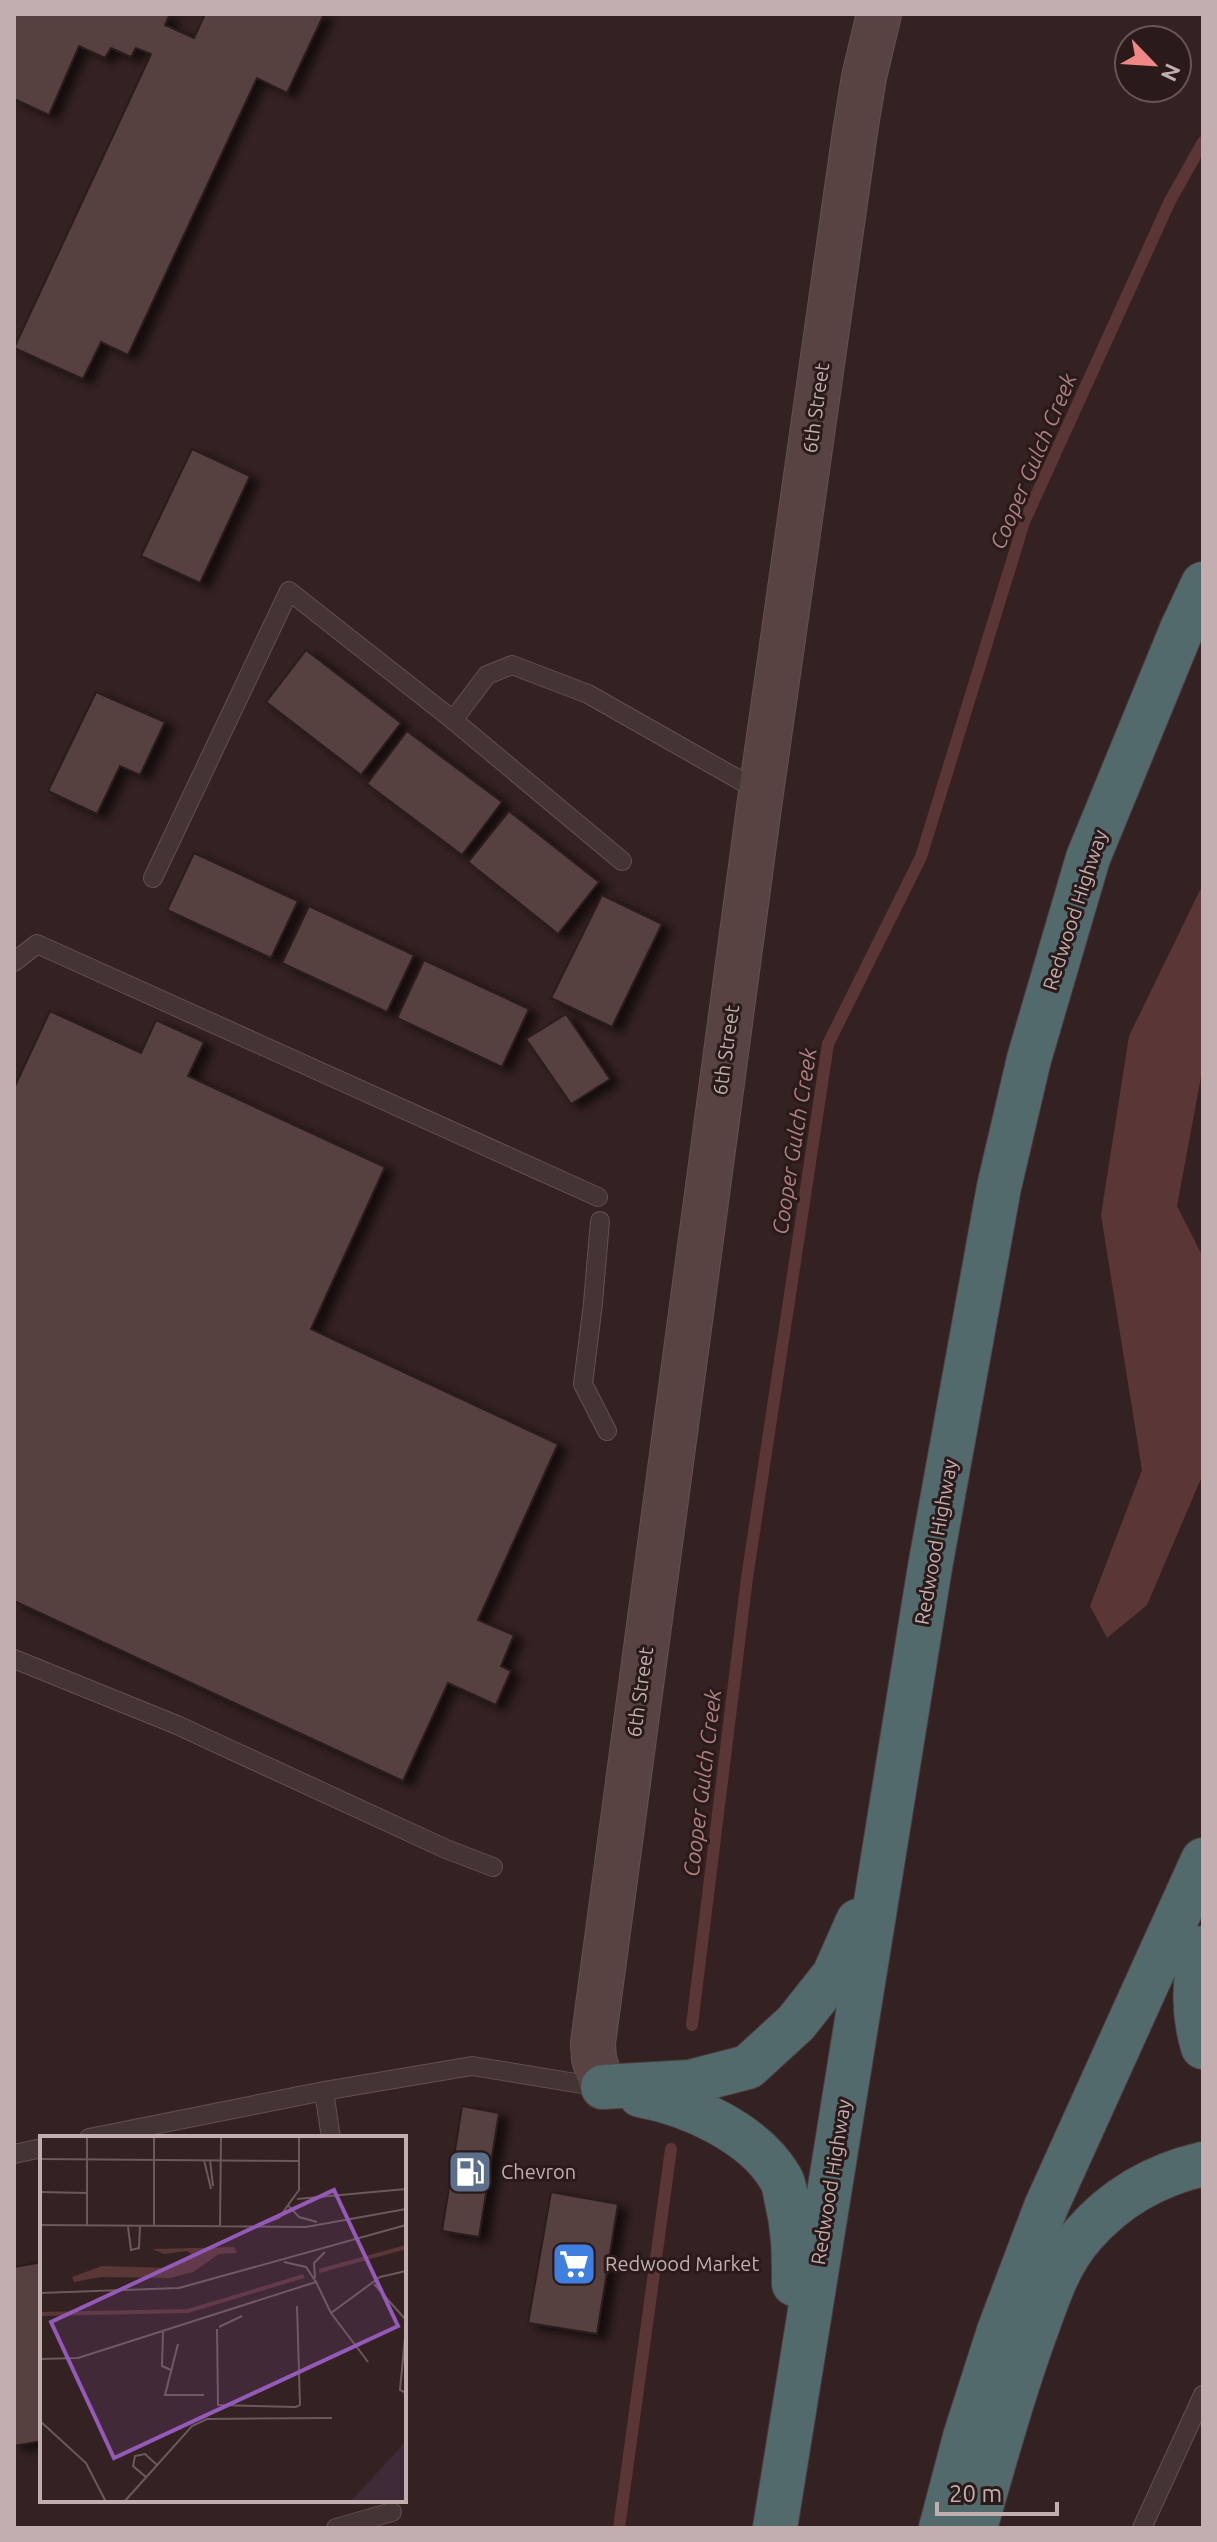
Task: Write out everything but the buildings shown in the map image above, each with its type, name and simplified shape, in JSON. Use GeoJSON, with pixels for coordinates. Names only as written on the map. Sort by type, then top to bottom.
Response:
{"type":"FeatureCollection","features":[{"type":"Feature","properties":{"kind":"highway","name":"Redwood Highway"},"geometry":{"type":"LineString","coordinates":[[775,2528],[916,1661],[999,1187],[1029,1059],[1088,858],[1203,584]]}},
{"type":"Feature","properties":{"kind":"highway"},"geometry":{"type":"LineString","coordinates":[[603,2087],[690,2082],[748,2067],[796,2023],[834,1975],[865,1904],[916,1661]]}},
{"type":"Feature","properties":{"kind":"highway"},"geometry":{"type":"LineString","coordinates":[[941,2528],[965,2437],[999,2331],[1046,2207],[1203,1860]]}},
{"type":"Feature","properties":{"kind":"highway"},"geometry":{"type":"LineString","coordinates":[[1203,1948],[1197,1972],[1195,2002],[1203,2047]]}},
{"type":"Feature","properties":{"kind":"highway"},"geometry":{"type":"LineString","coordinates":[[603,2087],[665,2100],[711,2118],[751,2144],[782,2180],[793,2229],[794,2291],[775,2528]]}},
{"type":"Feature","properties":{"kind":"highway"},"geometry":{"type":"LineString","coordinates":[[975,2528],[1027,2353],[1061,2266],[1083,2235],[1109,2210],[1139,2188],[1172,2171],[1203,2164]]}},
{"type":"Feature","properties":{"kind":"street","name":"6th Street"},"geometry":{"type":"LineString","coordinates":[[603,2087],[594,2059],[593,2043],[761,792],[855,132],[879,14]]}},
{"type":"Feature","properties":{"kind":"lane"},"geometry":{"type":"LineString","coordinates":[[153,878],[289,591],[453,720],[622,861]]}},
{"type":"Feature","properties":{"kind":"lane"},"geometry":{"type":"LineString","coordinates":[[453,720],[487,675],[512,665],[588,694],[761,792]]}},
{"type":"Feature","properties":{"kind":"lane"},"geometry":{"type":"LineString","coordinates":[[14,962],[37,944],[598,1197]]}},
{"type":"Feature","properties":{"kind":"lane"},"geometry":{"type":"LineString","coordinates":[[600,1221],[583,1384],[607,1431]]}},
{"type":"Feature","properties":{"kind":"lane"},"geometry":{"type":"LineString","coordinates":[[14,1659],[177,1725],[446,1849],[493,1867]]}},
{"type":"Feature","properties":{"kind":"lane"},"geometry":{"type":"LineString","coordinates":[[99,2136],[324,2091],[472,2066],[603,2087]]}},
{"type":"Feature","properties":{"kind":"lane"},"geometry":{"type":"LineString","coordinates":[[324,2091],[331,2136]]}},
{"type":"Feature","properties":{"kind":"lane"},"geometry":{"type":"LineString","coordinates":[[14,2154],[40,2148]]}},
{"type":"Feature","properties":{"kind":"lane"},"geometry":{"type":"LineString","coordinates":[[1142,2528],[1203,2395]]}},
{"type":"Feature","properties":{"kind":"lane"},"geometry":{"type":"LineString","coordinates":[[336,2528],[390,2506],[402,2528]]}},
{"type":"Feature","properties":{"kind":"shaded area"},"geometry":{"type":"Polygon","coordinates":[[[1203,884],[1203,1066],[1177,1206],[1203,1257],[1203,1474],[1147,1605],[1107,1638],[1090,1606],[1142,1470],[1101,1215],[1129,1036],[1203,884]]]}},
{"type":"Feature","properties":{"kind":"waterway","name":"Cooper Gulch Creek"},"geometry":{"type":"LineString","coordinates":[[692,2025],[747,1578],[828,1044],[921,857],[1024,522],[1170,201],[1203,142]]}},
{"type":"Feature","properties":{"kind":"waterway","name":"Cooper Gulch Creek"},"geometry":{"type":"LineString","coordinates":[[619,2528],[671,2149]]}},
{"type":"Feature","properties":{"kind":"place","name":"Chevron"},"geometry":{"type":"Point","coordinates":[470,2172]}},
{"type":"Feature","properties":{"kind":"place","name":"Redwood Market"},"geometry":{"type":"Point","coordinates":[574,2264]}}]}
